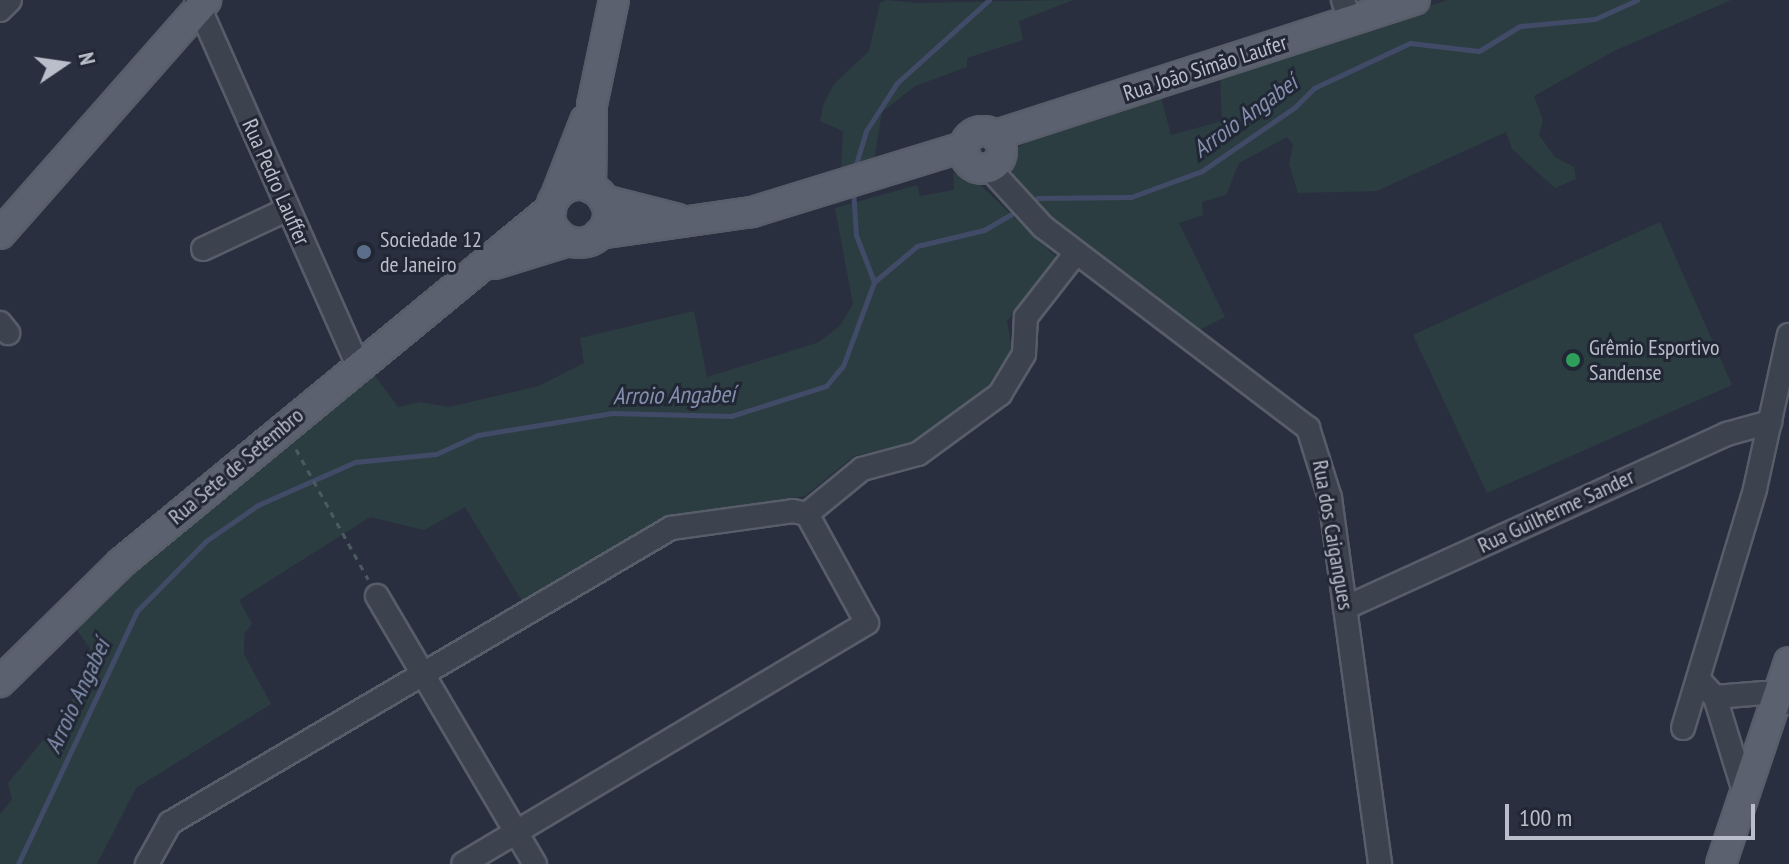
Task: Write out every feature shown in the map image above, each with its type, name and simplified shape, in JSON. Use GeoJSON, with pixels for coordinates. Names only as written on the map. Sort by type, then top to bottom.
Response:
{"type":"FeatureCollection","features":[{"type":"Feature","properties":{"kind":"main road","name":"Rua Sete de Setembro"},"geometry":{"type":"LineString","coordinates":[[0,682],[121,563],[357,364],[486,266],[553,203],[592,105],[614,0]]}},
{"type":"Feature","properties":{"kind":"main road","name":"Rua João Simão Laufer"},"geometry":{"type":"LineString","coordinates":[[981,166],[1001,157],[996,135],[1346,10],[1415,0]]}},
{"type":"Feature","properties":{"kind":"main road"},"geometry":{"type":"LineString","coordinates":[[0,234],[200,3]]}},
{"type":"Feature","properties":{"kind":"main road","name":"Rua Sete de Setembro"},"geometry":{"type":"LineString","coordinates":[[592,105],[598,194]]}},
{"type":"Feature","properties":{"kind":"main road"},"geometry":{"type":"LineString","coordinates":[[686,221],[569,187],[553,203],[554,228],[569,241],[585,242],[599,234],[752,212],[914,166],[981,166]]}},
{"type":"Feature","properties":{"kind":"main road"},"geometry":{"type":"LineString","coordinates":[[598,194],[608,218],[599,234]]}},
{"type":"Feature","properties":{"kind":"main road","name":"Rua Sete de Setembro"},"geometry":{"type":"LineString","coordinates":[[486,266],[569,241]]}},
{"type":"Feature","properties":{"kind":"main road"},"geometry":{"type":"LineString","coordinates":[[1721,864],[1784,700],[1789,662]]}},
{"type":"Feature","properties":{"kind":"street"},"geometry":{"type":"LineString","coordinates":[[0,10],[10,0]]}},
{"type":"Feature","properties":{"kind":"street","name":"Rua Pedro Lauffer"},"geometry":{"type":"LineString","coordinates":[[200,3],[357,364]]}},
{"type":"Feature","properties":{"kind":"street","name":"Rua dos Caigangues"},"geometry":{"type":"LineString","coordinates":[[981,166],[1043,227],[1308,428],[1330,498],[1380,864]]}},
{"type":"Feature","properties":{"kind":"street"},"geometry":{"type":"LineString","coordinates":[[203,249],[288,209]]}},
{"type":"Feature","properties":{"kind":"street"},"geometry":{"type":"LineString","coordinates":[[807,514],[862,469],[918,454],[1000,394],[1024,354],[1026,317],[1076,253]]}},
{"type":"Feature","properties":{"kind":"street"},"geometry":{"type":"LineString","coordinates":[[1683,728],[1770,422],[1789,335]]}},
{"type":"Feature","properties":{"kind":"street","name":"Rua Guilherme Sander"},"geometry":{"type":"LineString","coordinates":[[1345,608],[1727,434],[1770,422]]}},
{"type":"Feature","properties":{"kind":"street"},"geometry":{"type":"LineString","coordinates":[[147,864],[170,823],[671,528],[793,511],[807,514],[867,623],[463,864]]}},
{"type":"Feature","properties":{"kind":"street"},"geometry":{"type":"LineString","coordinates":[[377,596],[426,674],[535,864]]}},
{"type":"Feature","properties":{"kind":"street"},"geometry":{"type":"LineString","coordinates":[[1698,679],[1715,697],[1746,799]]}},
{"type":"Feature","properties":{"kind":"street"},"geometry":{"type":"LineString","coordinates":[[1715,697],[1752,692],[1784,700]]}},
{"type":"Feature","properties":{"kind":"path"},"geometry":{"type":"LineString","coordinates":[[306,469],[377,596]]}},
{"type":"Feature","properties":{"kind":"shaded area"},"geometry":{"type":"Polygon","coordinates":[[[887,0],[914,3],[1073,0],[1019,21],[1023,40],[967,58],[967,67],[915,86],[882,112],[874,161],[841,170],[843,131],[820,121],[824,103],[834,84],[869,51],[880,3],[887,0]]]}},
{"type":"Feature","properties":{"kind":"shaded area"},"geometry":{"type":"Polygon","coordinates":[[[1448,0],[1731,0],[1614,51],[1534,96],[1543,120],[1539,135],[1555,157],[1574,167],[1576,179],[1555,188],[1512,149],[1506,132],[1377,191],[1298,193],[1289,164],[1293,145],[1287,137],[1239,163],[1226,195],[1202,202],[1203,215],[1179,223],[1225,317],[1197,331],[1065,230],[1012,176],[1014,150],[1035,137],[1161,97],[1171,135],[1222,121],[1220,75],[1448,0]]]}},
{"type":"Feature","properties":{"kind":"shaded area"},"geometry":{"type":"Polygon","coordinates":[[[953,173],[976,181],[1057,258],[1007,321],[1012,352],[991,386],[970,405],[915,442],[854,456],[805,496],[665,516],[522,601],[465,507],[424,530],[370,517],[239,600],[252,624],[244,634],[244,654],[271,704],[136,788],[97,864],[0,864],[0,814],[12,800],[8,783],[49,733],[58,742],[90,648],[73,625],[370,369],[398,407],[420,402],[449,407],[539,386],[584,363],[580,338],[694,311],[707,377],[817,343],[840,326],[853,304],[835,208],[917,185],[920,196],[954,190],[953,173]]]}},
{"type":"Feature","properties":{"kind":"shaded area","name":"Grêmio Esportivo Sandense"},"geometry":{"type":"Polygon","coordinates":[[[1660,222],[1732,385],[1487,493],[1413,335],[1660,222]]]}},
{"type":"Feature","properties":{"kind":"waterway"},"geometry":{"type":"LineString","coordinates":[[854,171],[866,131],[897,83],[989,0]]}},
{"type":"Feature","properties":{"kind":"waterway","name":"Arroio Angabeí"},"geometry":{"type":"LineString","coordinates":[[1030,203],[1038,198],[1131,197],[1202,171],[1295,107],[1314,88],[1410,43],[1479,51],[1520,26],[1595,19],[1637,0]]}},
{"type":"Feature","properties":{"kind":"waterway"},"geometry":{"type":"LineString","coordinates":[[853,189],[856,235],[874,282]]}},
{"type":"Feature","properties":{"kind":"waterway","name":"Arroio Angabeí"},"geometry":{"type":"LineString","coordinates":[[18,864],[137,611],[206,541],[258,505],[355,462],[436,454],[478,435],[612,413],[731,416],[826,386],[843,366],[874,282],[917,246],[984,230],[1018,210]]}},
{"type":"Feature","properties":{"kind":"place","name":"Sociedade 12 de Janeiro"},"geometry":{"type":"Point","coordinates":[364,252]}},
{"type":"Feature","properties":{"kind":"place","name":"Grêmio Esportivo Sandense"},"geometry":{"type":"Point","coordinates":[1573,360]}}]}
